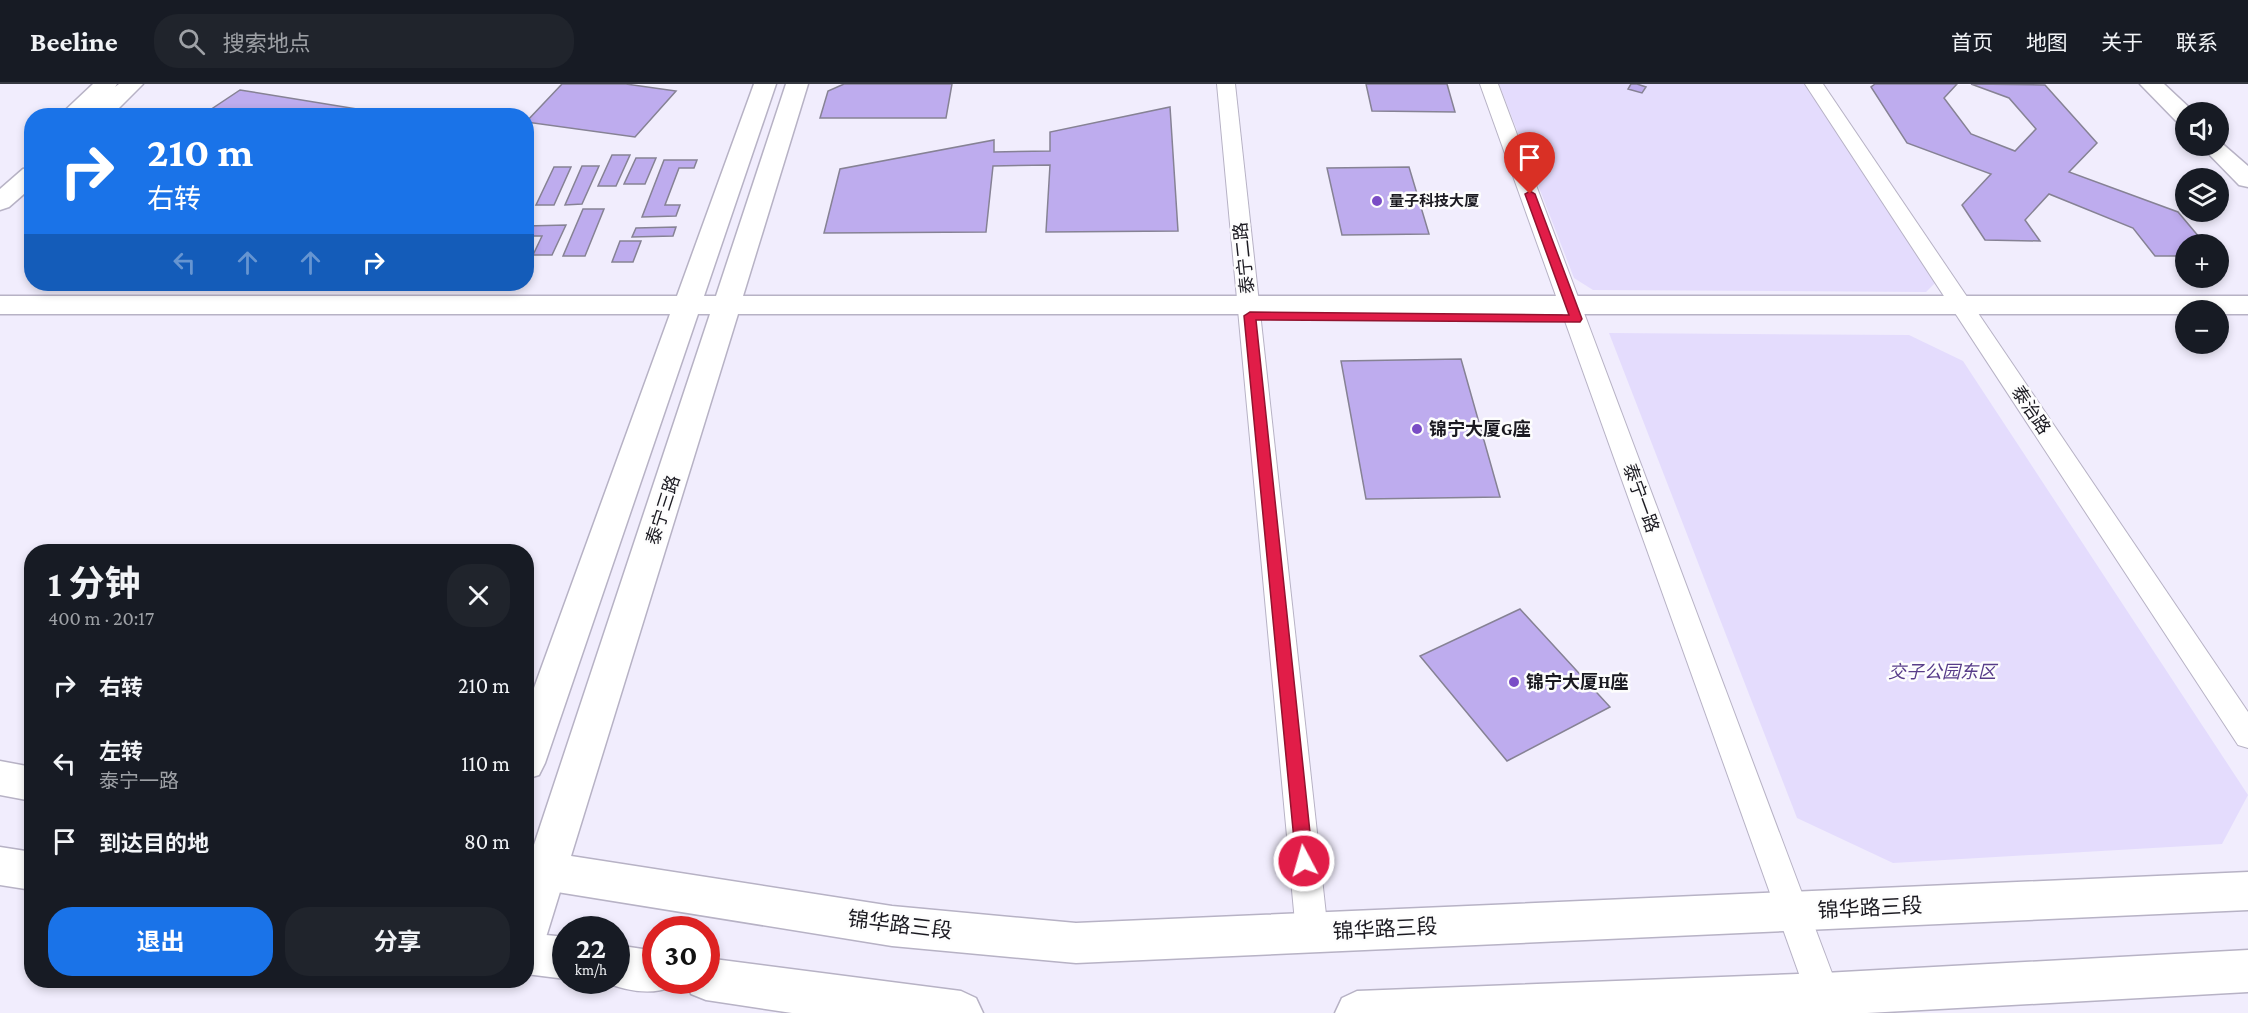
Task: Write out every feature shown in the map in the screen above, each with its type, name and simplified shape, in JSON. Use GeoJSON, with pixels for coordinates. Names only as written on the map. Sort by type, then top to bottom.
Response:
{"type":"FeatureCollection","features":[{"type":"Feature","properties":{"kind":"street"},"geometry":{"type":"LineString","coordinates":[[79,108],[106,84]]}},
{"type":"Feature","properties":{"kind":"street"},"geometry":{"type":"LineString","coordinates":[[106,108],[132,84]]}},
{"type":"Feature","properties":{"kind":"street"},"geometry":{"type":"LineString","coordinates":[[534,740],[765,84]]}},
{"type":"Feature","properties":{"kind":"street","name":"泰宁三路"},"geometry":{"type":"LineString","coordinates":[[534,887],[537,870],[725,313],[797,84]]}},
{"type":"Feature","properties":{"kind":"street","name":"泰宁二路"},"geometry":{"type":"LineString","coordinates":[[1226,84],[1311,933]]}},
{"type":"Feature","properties":{"kind":"street","name":"泰宁一路"},"geometry":{"type":"LineString","coordinates":[[1490,84],[1827,1003]]}},
{"type":"Feature","properties":{"kind":"street","name":"泰治路"},"geometry":{"type":"LineString","coordinates":[[1814,84],[2248,736]]}},
{"type":"Feature","properties":{"kind":"street"},"geometry":{"type":"LineString","coordinates":[[2151,84],[2175,107]]}},
{"type":"Feature","properties":{"kind":"street"},"geometry":{"type":"LineString","coordinates":[[2170,84],[2189,102]]}},
{"type":"Feature","properties":{"kind":"street"},"geometry":{"type":"LineString","coordinates":[[2229,140],[2248,158]]}},
{"type":"Feature","properties":{"kind":"street"},"geometry":{"type":"LineString","coordinates":[[2223,156],[2248,180]]}},
{"type":"Feature","properties":{"kind":"street"},"geometry":{"type":"LineString","coordinates":[[0,178],[24,157]]}},
{"type":"Feature","properties":{"kind":"street"},"geometry":{"type":"LineString","coordinates":[[0,202],[24,181]]}},
{"type":"Feature","properties":{"kind":"street"},"geometry":{"type":"LineString","coordinates":[[0,305],[685,313]]}},
{"type":"Feature","properties":{"kind":"street"},"geometry":{"type":"LineString","coordinates":[[0,318],[1249,310],[1573,312],[1964,310],[2248,305]]}},
{"type":"Feature","properties":{"kind":"street"},"geometry":{"type":"LineString","coordinates":[[1964,310],[2175,317]]}},
{"type":"Feature","properties":{"kind":"street"},"geometry":{"type":"LineString","coordinates":[[2229,317],[2248,317]]}},
{"type":"Feature","properties":{"kind":"street"},"geometry":{"type":"LineString","coordinates":[[0,778],[24,782]]}},
{"type":"Feature","properties":{"kind":"street"},"geometry":{"type":"LineString","coordinates":[[0,866],[24,870]]}},
{"type":"Feature","properties":{"kind":"street","name":"锦华路三段"},"geometry":{"type":"LineString","coordinates":[[537,870],[892,926],[1076,943],[2248,891]]}},
{"type":"Feature","properties":{"kind":"street"},"geometry":{"type":"LineString","coordinates":[[534,953],[552,956]]}},
{"type":"Feature","properties":{"kind":"street"},"geometry":{"type":"LineString","coordinates":[[1357,1013],[1827,1003],[2248,971]]}},
{"type":"Feature","properties":{"kind":"street"},"geometry":{"type":"LineString","coordinates":[[720,981],[862,1002],[961,1013]]}},
{"type":"Feature","properties":{"kind":"green space"},"geometry":{"type":"Polygon","coordinates":[[[1499,84],[1806,84],[1936,282],[1926,292],[1593,290],[1574,278],[1499,84]]]}},
{"type":"Feature","properties":{"kind":"green space","name":"交子公园东区"},"geometry":{"type":"Polygon","coordinates":[[[1609,333],[1909,335],[1963,361],[2248,795],[2222,844],[1893,863],[1797,818],[1609,333]]]}},
{"type":"Feature","properties":{"kind":"building"},"geometry":{"type":"Polygon","coordinates":[[[562,84],[626,84],[676,91],[635,137],[534,123],[534,114],[562,84]]]}},
{"type":"Feature","properties":{"kind":"building"},"geometry":{"type":"Polygon","coordinates":[[[844,84],[952,84],[946,118],[820,118],[828,91],[844,84]]]}},
{"type":"Feature","properties":{"kind":"building"},"geometry":{"type":"Polygon","coordinates":[[[1366,84],[1447,84],[1455,112],[1372,111],[1366,84]]]}},
{"type":"Feature","properties":{"kind":"building"},"geometry":{"type":"Polygon","coordinates":[[[1631,84],[1646,87],[1642,93],[1628,89],[1631,84]]]}},
{"type":"Feature","properties":{"kind":"building"},"geometry":{"type":"Polygon","coordinates":[[[1875,84],[1957,84],[1944,98],[1971,134],[2015,151],[2036,129],[2009,98],[1971,84],[2045,85],[2097,143],[2069,172],[2175,211],[2175,222],[2186,222],[2197,234],[2175,234],[2175,256],[2155,256],[2133,228],[2049,194],[2025,220],[2040,241],[1985,240],[1962,205],[1991,174],[1907,143],[1871,87],[1875,84]]]}},
{"type":"Feature","properties":{"kind":"building"},"geometry":{"type":"Polygon","coordinates":[[[240,90],[351,108],[213,108],[240,90]]]}},
{"type":"Feature","properties":{"kind":"building"},"geometry":{"type":"Polygon","coordinates":[[[1170,107],[1178,231],[1046,232],[1050,165],[993,166],[986,232],[824,233],[840,169],[994,140],[994,152],[1050,151],[1050,132],[1170,107]]]}},
{"type":"Feature","properties":{"kind":"building"},"geometry":{"type":"Polygon","coordinates":[[[612,155],[630,155],[616,186],[598,186],[612,155]]]}},
{"type":"Feature","properties":{"kind":"building"},"geometry":{"type":"Polygon","coordinates":[[[636,158],[656,158],[645,184],[624,184],[636,158]]]}},
{"type":"Feature","properties":{"kind":"building"},"geometry":{"type":"Polygon","coordinates":[[[664,160],[697,160],[694,168],[679,168],[665,205],[680,205],[676,216],[642,217],[664,160]]]}},
{"type":"Feature","properties":{"kind":"building"},"geometry":{"type":"Polygon","coordinates":[[[582,166],[599,166],[582,204],[565,205],[582,166]]]}},
{"type":"Feature","properties":{"kind":"building"},"geometry":{"type":"Polygon","coordinates":[[[554,167],[571,167],[554,205],[536,205],[554,167]]]}},
{"type":"Feature","properties":{"kind":"building","name":"量子科技大厦"},"geometry":{"type":"Polygon","coordinates":[[[1409,167],[1429,234],[1342,235],[1327,168],[1409,167]]]}},
{"type":"Feature","properties":{"kind":"building"},"geometry":{"type":"Polygon","coordinates":[[[583,209],[604,209],[585,256],[563,256],[583,209]]]}},
{"type":"Feature","properties":{"kind":"building"},"geometry":{"type":"Polygon","coordinates":[[[566,225],[552,255],[534,255],[542,236],[534,236],[534,226],[566,225]]]}},
{"type":"Feature","properties":{"kind":"building"},"geometry":{"type":"Polygon","coordinates":[[[676,227],[673,236],[632,237],[636,228],[676,227]]]}},
{"type":"Feature","properties":{"kind":"building"},"geometry":{"type":"Polygon","coordinates":[[[620,241],[641,241],[633,262],[612,262],[620,241]]]}},
{"type":"Feature","properties":{"kind":"building","name":"锦宁大厦G座"},"geometry":{"type":"Polygon","coordinates":[[[1461,359],[1500,497],[1366,499],[1341,361],[1461,359]]]}},
{"type":"Feature","properties":{"kind":"building","name":"锦宁大厦H座"},"geometry":{"type":"Polygon","coordinates":[[[1520,609],[1610,707],[1507,761],[1420,656],[1520,609]]]}},
{"type":"Feature","properties":{"kind":"place","name":"量子科技大厦"},"geometry":{"type":"Point","coordinates":[1377,201]}},
{"type":"Feature","properties":{"kind":"place","name":"锦宁大厦G座"},"geometry":{"type":"Point","coordinates":[1417,429]}},
{"type":"Feature","properties":{"kind":"place","name":"锦宁大厦H座"},"geometry":{"type":"Point","coordinates":[1514,682]}},
{"type":"Feature","properties":{"kind":"route"},"geometry":{"type":"LineString","coordinates":[[1304,861],[1250,316],[1576,319],[1530,194]]}}]}
